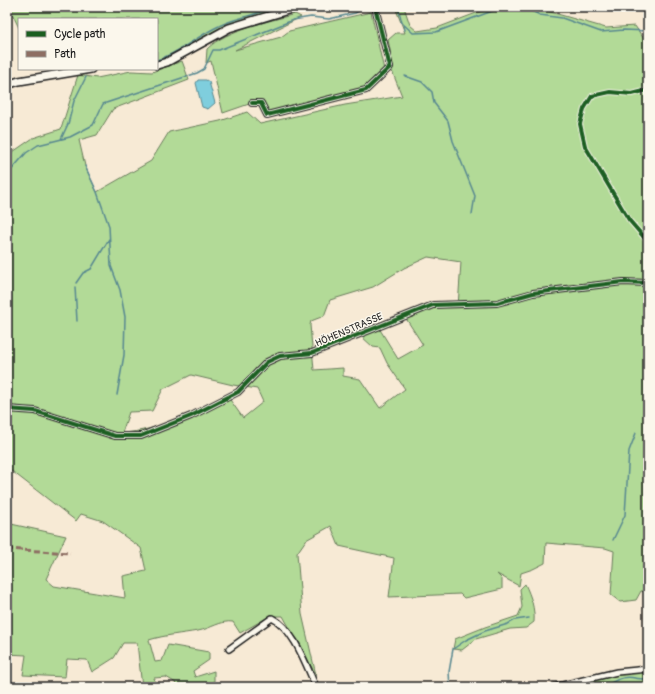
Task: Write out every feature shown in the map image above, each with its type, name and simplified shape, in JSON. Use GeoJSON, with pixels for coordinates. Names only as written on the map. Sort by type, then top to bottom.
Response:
{"type":"FeatureCollection","features":[{"type":"Feature","properties":{"kind":"main road"},"geometry":{"type":"LineString","coordinates":[[158,65],[167,62],[229,28],[298,7]]}},
{"type":"Feature","properties":{"kind":"main road"},"geometry":{"type":"LineString","coordinates":[[7,85],[19,81],[86,70]]}},
{"type":"Feature","properties":{"kind":"street"},"geometry":{"type":"LineString","coordinates":[[252,103],[261,102],[267,115],[366,90],[390,67],[375,7]]}},
{"type":"Feature","properties":{"kind":"street","name":"HÖHENSTRASSE"},"geometry":{"type":"LineString","coordinates":[[7,409],[35,411],[115,436],[141,436],[191,416],[238,392],[267,362],[280,356],[312,354],[433,305],[497,303],[533,293],[623,282],[648,283]]}},
{"type":"Feature","properties":{"kind":"street"},"geometry":{"type":"LineString","coordinates":[[229,649],[272,618],[280,622],[290,634],[316,687]]}},
{"type":"Feature","properties":{"kind":"street"},"geometry":{"type":"LineString","coordinates":[[554,687],[617,672],[648,669]]}},
{"type":"Feature","properties":{"kind":"green space"},"geometry":{"type":"Polygon","coordinates":[[[9,7],[269,7],[272,10],[211,33],[158,62],[158,18],[18,18],[18,26],[9,7]]]}},
{"type":"Feature","properties":{"kind":"green space"},"geometry":{"type":"Polygon","coordinates":[[[395,7],[404,7],[410,25],[417,31],[437,28],[492,7],[533,7],[606,28],[635,26],[648,43],[648,592],[641,591],[636,600],[620,602],[611,595],[614,551],[605,548],[546,543],[545,563],[521,573],[519,586],[497,574],[502,579],[502,589],[464,598],[460,594],[389,597],[394,558],[339,546],[331,526],[306,540],[297,553],[302,614],[316,675],[283,616],[270,616],[240,633],[233,622],[224,622],[198,631],[149,640],[155,662],[162,661],[168,645],[209,652],[209,660],[193,671],[195,677],[214,671],[214,687],[173,687],[176,683],[166,677],[154,678],[157,687],[142,687],[137,643],[123,643],[114,658],[92,672],[87,660],[67,659],[65,677],[23,675],[26,655],[7,654],[7,539],[11,524],[66,536],[46,579],[54,586],[125,598],[123,576],[146,571],[141,548],[103,521],[81,514],[76,521],[13,472],[7,469],[7,156],[33,138],[61,129],[78,75],[97,78],[131,71],[152,72],[182,61],[189,80],[113,109],[97,135],[79,140],[85,166],[97,192],[151,161],[169,132],[220,121],[247,112],[260,124],[345,105],[402,96],[390,66],[393,65],[388,40],[396,33],[405,33],[395,7]],[[428,257],[404,268],[373,287],[330,300],[324,316],[311,321],[310,325],[314,370],[343,368],[343,376],[360,379],[380,408],[405,389],[387,363],[380,348],[373,347],[361,336],[379,328],[398,359],[423,345],[405,317],[433,308],[458,307],[461,262],[428,257]],[[191,375],[163,389],[152,411],[129,412],[122,433],[149,429],[163,425],[228,397],[243,418],[263,402],[257,389],[191,375]]]}},
{"type":"Feature","properties":{"kind":"green space"},"geometry":{"type":"Polygon","coordinates":[[[371,12],[384,70],[369,87],[267,115],[261,103],[252,103],[223,113],[211,61],[206,63],[207,49],[215,42],[225,36],[248,27],[295,14],[301,17],[235,50],[281,37],[289,31],[371,12]]]}},
{"type":"Feature","properties":{"kind":"green space"},"geometry":{"type":"Polygon","coordinates":[[[525,584],[532,603],[534,622],[526,628],[510,629],[476,639],[462,650],[453,649],[455,639],[518,616],[522,607],[520,589],[525,584]]]}},
{"type":"Feature","properties":{"kind":"green space"},"geometry":{"type":"Polygon","coordinates":[[[648,666],[648,686],[563,687],[623,669],[648,666]]]}},
{"type":"Feature","properties":{"kind":"water"},"geometry":{"type":"Polygon","coordinates":[[[198,80],[206,80],[209,82],[215,103],[208,109],[202,107],[196,83],[198,80]]]}},
{"type":"Feature","properties":{"kind":"waterway"},"geometry":{"type":"LineString","coordinates":[[158,60],[181,49],[219,26],[271,7]]}},
{"type":"Feature","properties":{"kind":"waterway"},"geometry":{"type":"LineString","coordinates":[[7,175],[26,153],[38,145],[70,137],[93,125],[103,104],[197,73],[204,69],[213,50],[219,50],[293,20],[311,17],[329,19],[355,13],[366,7]]}},
{"type":"Feature","properties":{"kind":"waterway"},"geometry":{"type":"LineString","coordinates":[[398,7],[402,23],[413,33],[436,32],[503,7]]}},
{"type":"Feature","properties":{"kind":"waterway"},"geometry":{"type":"LineString","coordinates":[[523,7],[540,15],[562,18],[601,32],[624,30],[648,31]]}},
{"type":"Feature","properties":{"kind":"waterway"},"geometry":{"type":"LineString","coordinates":[[403,24],[405,30]]}},
{"type":"Feature","properties":{"kind":"waterway"},"geometry":{"type":"LineString","coordinates":[[405,76],[422,82],[432,92],[434,103],[448,121],[453,141],[475,196],[472,214]]}},
{"type":"Feature","properties":{"kind":"waterway"},"geometry":{"type":"LineString","coordinates":[[61,139],[68,124],[74,101],[86,77]]}},
{"type":"Feature","properties":{"kind":"waterway"},"geometry":{"type":"LineString","coordinates":[[85,166],[97,192],[109,226],[111,266],[120,290],[125,317],[124,355],[117,395]]}},
{"type":"Feature","properties":{"kind":"waterway"},"geometry":{"type":"LineString","coordinates":[[76,283],[83,273],[91,269],[109,239]]}},
{"type":"Feature","properties":{"kind":"waterway"},"geometry":{"type":"LineString","coordinates":[[75,287],[77,321]]}},
{"type":"Feature","properties":{"kind":"waterway"},"geometry":{"type":"LineString","coordinates":[[613,540],[625,515],[629,451],[636,433]]}},
{"type":"Feature","properties":{"kind":"waterway"},"geometry":{"type":"LineString","coordinates":[[450,687],[449,672],[453,649],[466,640],[485,631],[508,624],[515,620],[529,618]]}},
{"type":"Feature","properties":{"kind":"waterway"},"geometry":{"type":"LineString","coordinates":[[605,687],[616,680],[627,677],[642,679],[648,678]]}},
{"type":"Feature","properties":{"kind":"marked path"},"geometry":{"type":"LineString","coordinates":[[7,549],[70,553]]}},
{"type":"Feature","properties":{"kind":"cycle path"},"geometry":{"type":"LineString","coordinates":[[252,103],[261,103],[267,115],[366,90],[390,67],[375,7]]}},
{"type":"Feature","properties":{"kind":"cycle path"},"geometry":{"type":"LineString","coordinates":[[648,90],[632,94],[610,92],[592,96],[584,109],[580,124],[585,146],[629,220],[648,242]]}},
{"type":"Feature","properties":{"kind":"cycle path"},"geometry":{"type":"LineString","coordinates":[[7,409],[35,411],[115,436],[141,436],[191,416],[238,392],[267,362],[280,356],[312,353],[433,305],[497,303],[533,293],[623,282],[648,283]]}}]}
